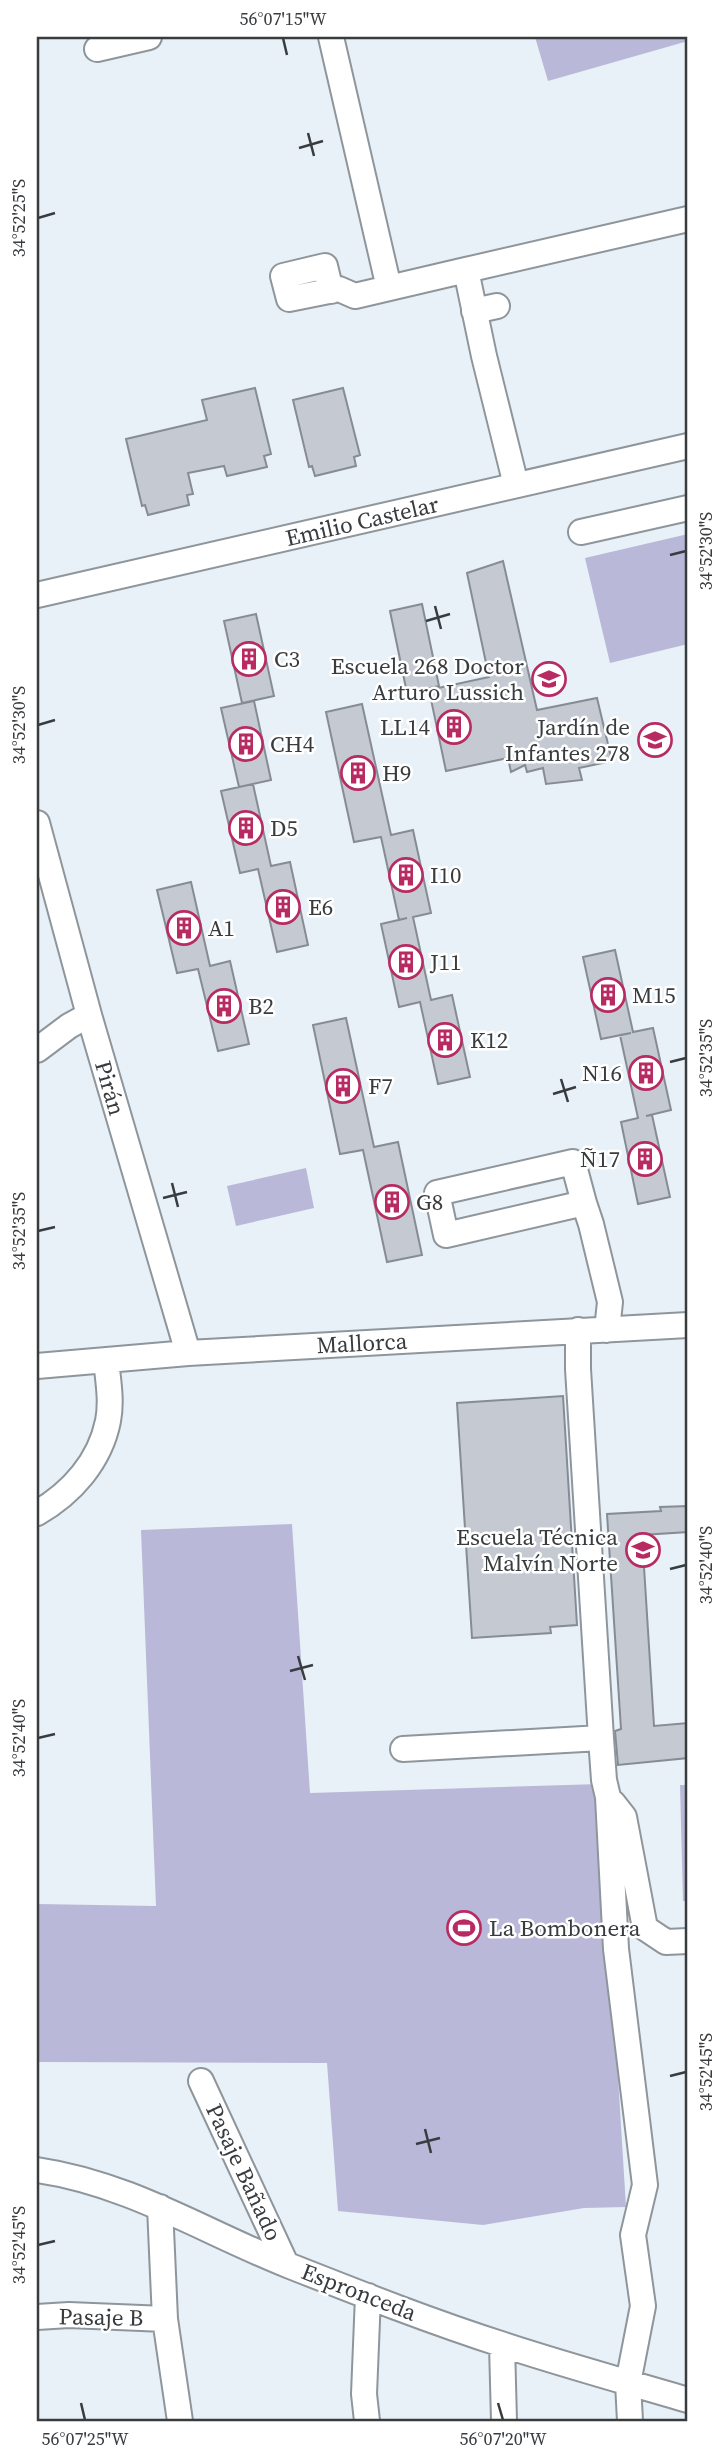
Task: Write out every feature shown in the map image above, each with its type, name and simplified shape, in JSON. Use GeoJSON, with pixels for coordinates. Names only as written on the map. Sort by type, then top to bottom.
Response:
{"type":"FeatureCollection","features":[{"type":"Feature","properties":{"kind":"street"},"geometry":{"type":"LineString","coordinates":[[97,49],[149,37]]}},
{"type":"Feature","properties":{"kind":"street"},"geometry":{"type":"LineString","coordinates":[[331,37],[389,288]]}},
{"type":"Feature","properties":{"kind":"street"},"geometry":{"type":"LineString","coordinates":[[331,291],[339,289],[355,296],[688,219]]}},
{"type":"Feature","properties":{"kind":"street"},"geometry":{"type":"LineString","coordinates":[[466,270],[486,309],[516,485]]}},
{"type":"Feature","properties":{"kind":"street","name":"Emilio Castelar"},"geometry":{"type":"LineString","coordinates":[[37,595],[688,446]]}},
{"type":"Feature","properties":{"kind":"street"},"geometry":{"type":"LineString","coordinates":[[581,532],[688,508]]}},
{"type":"Feature","properties":{"kind":"street","name":"Pirán"},"geometry":{"type":"LineString","coordinates":[[37,823],[89,1015],[188,1353]]}},
{"type":"Feature","properties":{"kind":"street"},"geometry":{"type":"LineString","coordinates":[[37,1050],[89,1015]]}},
{"type":"Feature","properties":{"kind":"street"},"geometry":{"type":"LineString","coordinates":[[583,1203],[446,1235],[437,1193],[573,1162],[610,1301],[607,1330]]}},
{"type":"Feature","properties":{"kind":"street","name":"Mallorca"},"geometry":{"type":"LineString","coordinates":[[37,1366],[188,1353],[688,1325]]}},
{"type":"Feature","properties":{"kind":"street"},"geometry":{"type":"LineString","coordinates":[[578,1331],[578,1369],[601,1738],[608,1797],[617,1949],[645,2185],[634,2235],[642,2306],[628,2383],[629,2421]]}},
{"type":"Feature","properties":{"kind":"street"},"geometry":{"type":"LineString","coordinates":[[37,1513],[71,1489],[86,1471],[100,1447],[108,1420],[106,1360]]}},
{"type":"Feature","properties":{"kind":"street"},"geometry":{"type":"LineString","coordinates":[[403,1749],[601,1738]]}},
{"type":"Feature","properties":{"kind":"street"},"geometry":{"type":"LineString","coordinates":[[608,1797],[624,1817],[645,1928],[666,1942],[688,1941]]}},
{"type":"Feature","properties":{"kind":"street","name":"Pasaje Bañado"},"geometry":{"type":"LineString","coordinates":[[201,2081],[286,2264]]}},
{"type":"Feature","properties":{"kind":"street","name":"Espronceda"},"geometry":{"type":"LineString","coordinates":[[37,2170],[73,2175],[160,2207],[286,2264],[502,2345],[688,2400]]}},
{"type":"Feature","properties":{"kind":"street"},"geometry":{"type":"LineString","coordinates":[[160,2207],[165,2319],[180,2421]]}},
{"type":"Feature","properties":{"kind":"street"},"geometry":{"type":"LineString","coordinates":[[367,2421],[363,2394],[368,2296]]}},
{"type":"Feature","properties":{"kind":"street","name":"Pasaje B"},"geometry":{"type":"LineString","coordinates":[[37,2317],[69,2315],[165,2319]]}},
{"type":"Feature","properties":{"kind":"street"},"geometry":{"type":"LineString","coordinates":[[502,2345],[504,2421]]}},
{"type":"Feature","properties":{"kind":"shaded area"},"geometry":{"type":"Polygon","coordinates":[[[535,37],[688,37],[688,41],[548,81],[535,37]]]}},
{"type":"Feature","properties":{"kind":"shaded area"},"geometry":{"type":"Polygon","coordinates":[[[688,534],[688,644],[610,663],[585,558],[688,534]]]}},
{"type":"Feature","properties":{"kind":"shaded area"},"geometry":{"type":"Polygon","coordinates":[[[306,1168],[314,1208],[236,1226],[227,1186],[306,1168]]]}},
{"type":"Feature","properties":{"kind":"shaded area"},"geometry":{"type":"Polygon","coordinates":[[[292,1524],[310,1793],[600,1784],[626,2207],[584,2208],[483,2225],[338,2211],[327,2063],[37,2062],[37,1904],[156,1906],[141,1530],[292,1524]]]}},
{"type":"Feature","properties":{"kind":"shaded area"},"geometry":{"type":"Polygon","coordinates":[[[680,1785],[688,1785],[688,1901],[683,1901],[680,1785]]]}},
{"type":"Feature","properties":{"kind":"building"},"geometry":{"type":"Polygon","coordinates":[[[255,388],[271,454],[264,456],[267,467],[227,476],[224,466],[188,473],[193,494],[187,495],[189,505],[148,515],[145,505],[142,506],[126,439],[207,420],[202,400],[255,388]]]}},
{"type":"Feature","properties":{"kind":"building"},"geometry":{"type":"Polygon","coordinates":[[[343,388],[360,455],[354,457],[356,466],[315,476],[312,466],[309,467],[293,400],[343,388]]]}},
{"type":"Feature","properties":{"kind":"building"},"geometry":{"type":"Polygon","coordinates":[[[503,561],[537,710],[597,698],[612,761],[579,768],[582,780],[546,784],[543,768],[527,772],[525,765],[511,772],[508,758],[446,771],[429,690],[489,677],[467,573],[503,561]]]}},
{"type":"Feature","properties":{"kind":"building"},"geometry":{"type":"Polygon","coordinates":[[[422,604],[439,686],[407,693],[390,611],[422,604]]]}},
{"type":"Feature","properties":{"kind":"building","name":"C3"},"geometry":{"type":"Polygon","coordinates":[[[256,614],[274,696],[242,703],[224,621],[256,614]]]}},
{"type":"Feature","properties":{"kind":"building","name":"CH4"},"geometry":{"type":"Polygon","coordinates":[[[254,701],[271,780],[239,787],[221,708],[254,701]]]}},
{"type":"Feature","properties":{"kind":"building"},"geometry":{"type":"Polygon","coordinates":[[[362,704],[391,835],[413,830],[431,913],[413,917],[431,1000],[452,995],[470,1077],[438,1084],[420,1002],[399,1007],[381,924],[399,920],[381,837],[354,842],[326,712],[362,704]]]}},
{"type":"Feature","properties":{"kind":"building"},"geometry":{"type":"Polygon","coordinates":[[[253,784],[271,866],[290,862],[308,945],[277,952],[258,869],[240,873],[221,791],[253,784]]]}},
{"type":"Feature","properties":{"kind":"building"},"geometry":{"type":"Polygon","coordinates":[[[191,882],[210,966],[230,961],[249,1044],[218,1051],[198,969],[177,973],[157,890],[191,882]]]}},
{"type":"Feature","properties":{"kind":"building"},"geometry":{"type":"Polygon","coordinates":[[[615,950],[633,1032],[653,1028],[671,1110],[646,1116],[652,1115],[670,1197],[638,1204],[621,1122],[638,1118],[620,1035],[601,1039],[583,957],[615,950]]]}},
{"type":"Feature","properties":{"kind":"building"},"geometry":{"type":"Polygon","coordinates":[[[346,1018],[374,1147],[398,1142],[422,1255],[387,1262],[363,1150],[340,1154],[313,1025],[346,1018]]]}},
{"type":"Feature","properties":{"kind":"building"},"geometry":{"type":"Polygon","coordinates":[[[563,1396],[577,1625],[550,1627],[551,1633],[472,1638],[457,1403],[563,1396]]]}},
{"type":"Feature","properties":{"kind":"building"},"geometry":{"type":"Polygon","coordinates":[[[688,1506],[688,1532],[642,1535],[654,1726],[688,1723],[688,1758],[618,1765],[615,1731],[621,1729],[607,1514],[661,1511],[660,1507],[688,1506]]]}},
{"type":"Feature","properties":{"kind":"place","name":"C3"},"geometry":{"type":"Point","coordinates":[249,659]}},
{"type":"Feature","properties":{"kind":"place","name":"Escuela 268 Doctor Arturo Lussich"},"geometry":{"type":"Point","coordinates":[549,679]}},
{"type":"Feature","properties":{"kind":"place","name":"LL14"},"geometry":{"type":"Point","coordinates":[454,727]}},
{"type":"Feature","properties":{"kind":"place","name":"Jardín de Infantes 278"},"geometry":{"type":"Point","coordinates":[655,740]}},
{"type":"Feature","properties":{"kind":"place","name":"CH4"},"geometry":{"type":"Point","coordinates":[246,744]}},
{"type":"Feature","properties":{"kind":"place","name":"H9"},"geometry":{"type":"Point","coordinates":[358,773]}},
{"type":"Feature","properties":{"kind":"place","name":"D5"},"geometry":{"type":"Point","coordinates":[246,828]}},
{"type":"Feature","properties":{"kind":"place","name":"I10"},"geometry":{"type":"Point","coordinates":[406,875]}},
{"type":"Feature","properties":{"kind":"place","name":"E6"},"geometry":{"type":"Point","coordinates":[283,907]}},
{"type":"Feature","properties":{"kind":"place","name":"A1"},"geometry":{"type":"Point","coordinates":[184,928]}},
{"type":"Feature","properties":{"kind":"place","name":"J11"},"geometry":{"type":"Point","coordinates":[406,962]}},
{"type":"Feature","properties":{"kind":"place","name":"M15"},"geometry":{"type":"Point","coordinates":[608,995]}},
{"type":"Feature","properties":{"kind":"place","name":"B2"},"geometry":{"type":"Point","coordinates":[224,1006]}},
{"type":"Feature","properties":{"kind":"place","name":"K12"},"geometry":{"type":"Point","coordinates":[445,1040]}},
{"type":"Feature","properties":{"kind":"place","name":"N16"},"geometry":{"type":"Point","coordinates":[646,1073]}},
{"type":"Feature","properties":{"kind":"place","name":"F7"},"geometry":{"type":"Point","coordinates":[343,1086]}},
{"type":"Feature","properties":{"kind":"place","name":"Ñ17"},"geometry":{"type":"Point","coordinates":[645,1159]}},
{"type":"Feature","properties":{"kind":"place","name":"G8"},"geometry":{"type":"Point","coordinates":[392,1202]}},
{"type":"Feature","properties":{"kind":"place","name":"Escuela Técnica Malvín Norte"},"geometry":{"type":"Point","coordinates":[643,1550]}},
{"type":"Feature","properties":{"kind":"place","name":"La Bombonera"},"geometry":{"type":"Point","coordinates":[464,1928]}}]}
